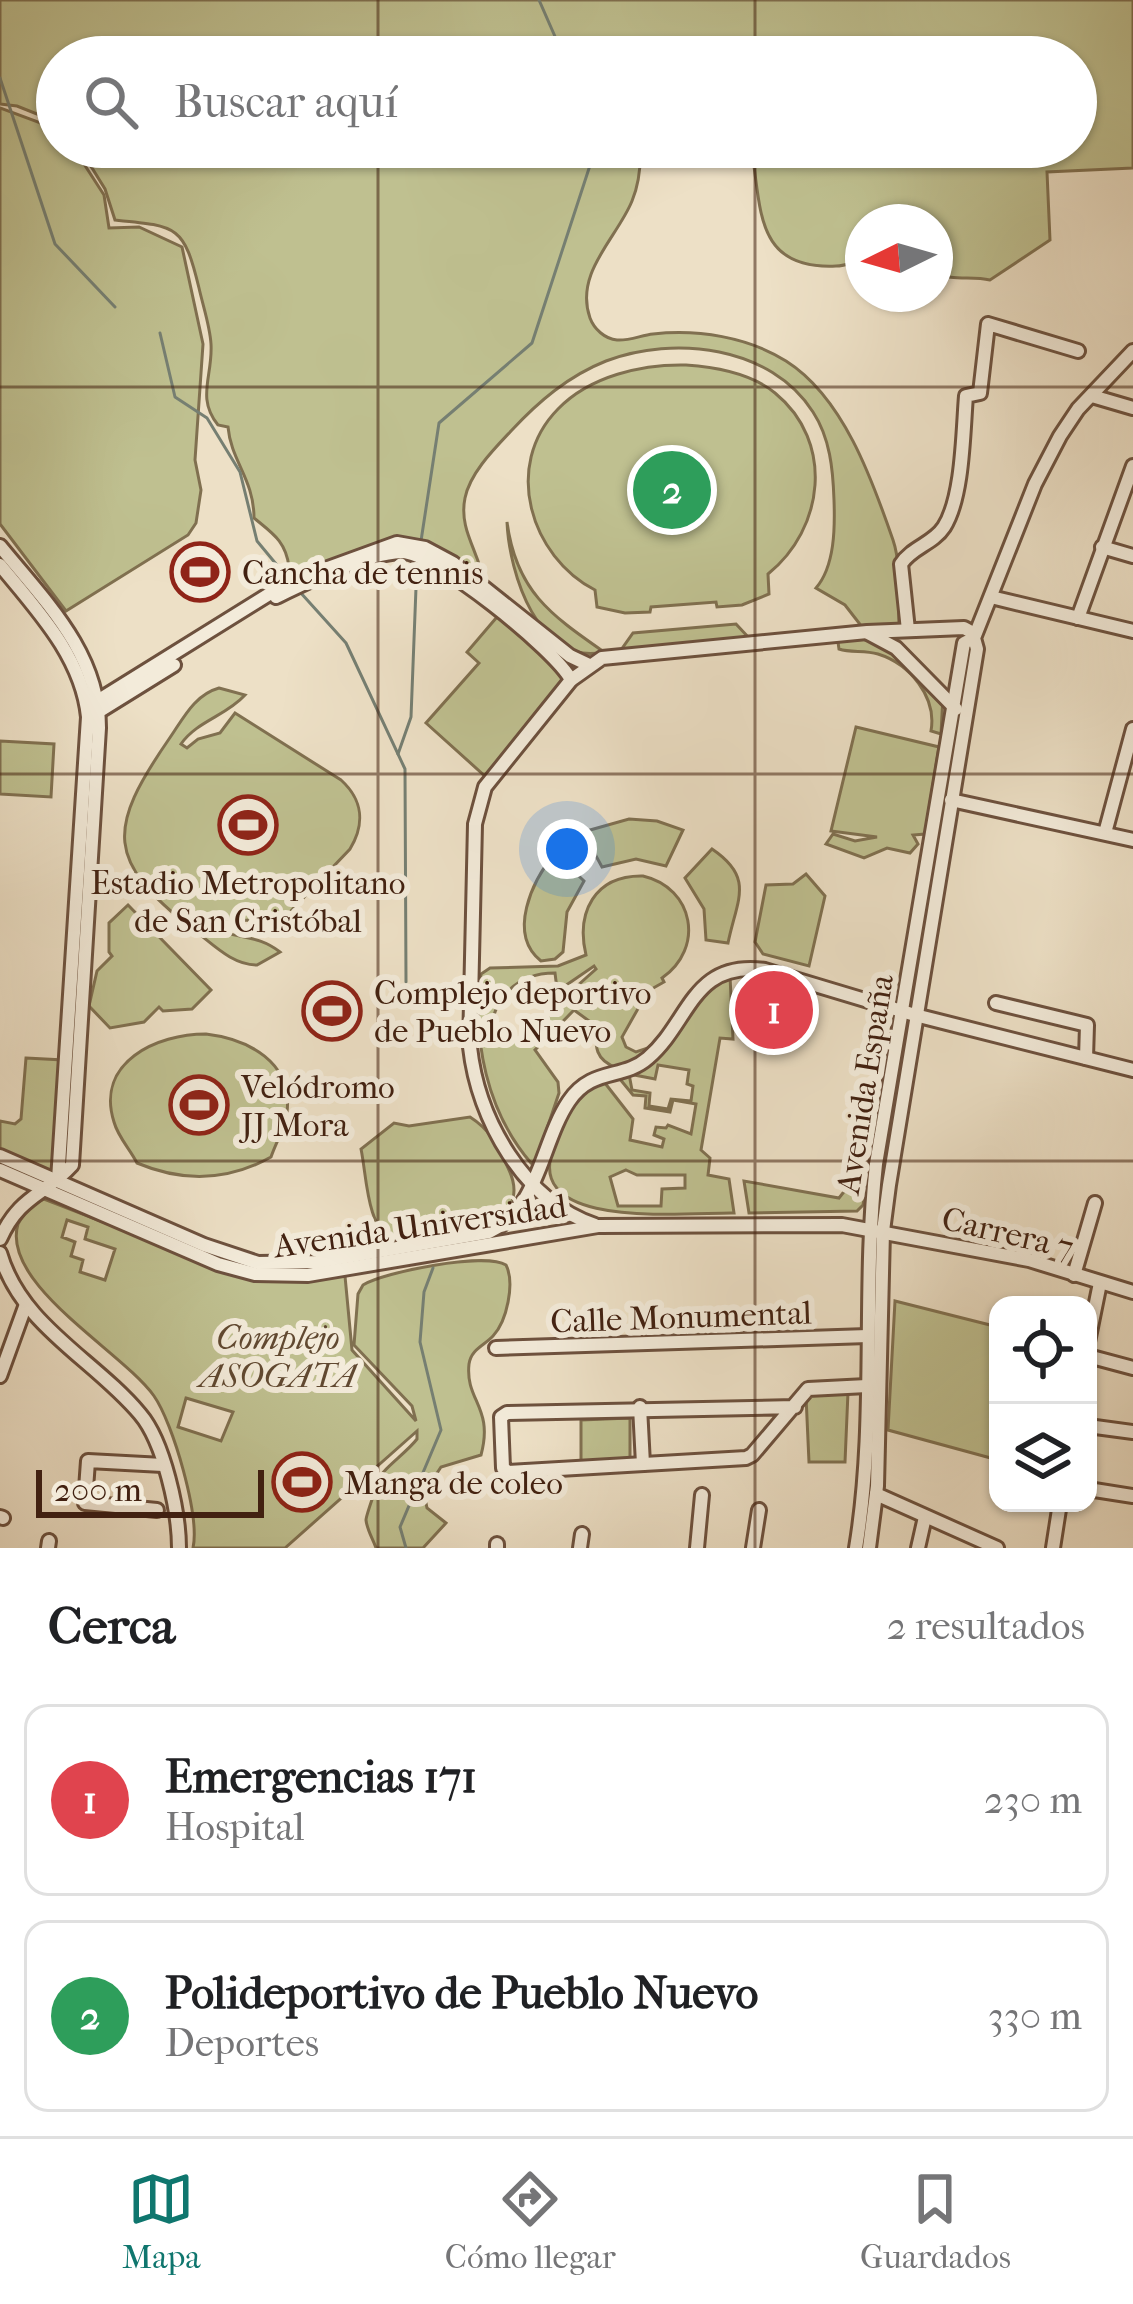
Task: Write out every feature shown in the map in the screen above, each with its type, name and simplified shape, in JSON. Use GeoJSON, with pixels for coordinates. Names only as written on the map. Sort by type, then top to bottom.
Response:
{"type":"FeatureCollection","features":[{"type":"Feature","properties":{"kind":"street"},"geometry":{"type":"LineString","coordinates":[[908,631],[901,564],[907,555],[937,537],[952,512],[966,395],[980,393],[988,324],[1078,351]]}},
{"type":"Feature","properties":{"kind":"street","name":"Avenida España"},"geometry":{"type":"LineString","coordinates":[[856,1548],[865,1475],[876,1230],[964,643],[974,636],[1035,484],[1070,419],[1131,356]]}},
{"type":"Feature","properties":{"kind":"street"},"geometry":{"type":"LineString","coordinates":[[1092,396],[1133,408]]}},
{"type":"Feature","properties":{"kind":"street"},"geometry":{"type":"LineString","coordinates":[[1078,618],[1133,466]]}},
{"type":"Feature","properties":{"kind":"street"},"geometry":{"type":"LineString","coordinates":[[0,546],[78,646],[93,709],[74,1030],[73,1165],[14,1212],[0,1239]]}},
{"type":"Feature","properties":{"kind":"street"},"geometry":{"type":"LineString","coordinates":[[1102,547],[1133,556]]}},
{"type":"Feature","properties":{"kind":"street"},"geometry":{"type":"LineString","coordinates":[[93,709],[266,598],[379,548],[419,550],[453,563],[564,664],[571,680]]}},
{"type":"Feature","properties":{"kind":"street"},"geometry":{"type":"LineString","coordinates":[[0,565],[65,649],[93,709]]}},
{"type":"Feature","properties":{"kind":"street"},"geometry":{"type":"LineString","coordinates":[[991,597],[1133,631]]}},
{"type":"Feature","properties":{"kind":"street"},"geometry":{"type":"LineString","coordinates":[[504,608],[589,665]]}},
{"type":"Feature","properties":{"kind":"street"},"geometry":{"type":"LineString","coordinates":[[598,1226],[557,1209],[531,1185],[486,1108],[471,1061],[475,824],[485,787],[571,680],[604,658],[867,632],[964,628],[974,636]]}},
{"type":"Feature","properties":{"kind":"street"},"geometry":{"type":"LineString","coordinates":[[867,632],[896,648],[953,706]]}},
{"type":"Feature","properties":{"kind":"street","name":"Avenida España"},"geometry":{"type":"LineString","coordinates":[[909,1013],[951,800],[953,706]]}},
{"type":"Feature","properties":{"kind":"street"},"geometry":{"type":"LineString","coordinates":[[1105,833],[1133,729]]}},
{"type":"Feature","properties":{"kind":"street"},"geometry":{"type":"LineString","coordinates":[[951,800],[1133,840]]}},
{"type":"Feature","properties":{"kind":"street","name":"Avenida Universidad"},"geometry":{"type":"LineString","coordinates":[[0,1156],[228,1255],[274,1264],[317,1262],[489,1232],[512,1216],[575,1094],[600,1075],[647,1059],[694,996],[718,976],[737,969],[765,970],[1067,1058],[1133,1070]]}},
{"type":"Feature","properties":{"kind":"street"},"geometry":{"type":"LineString","coordinates":[[996,1004],[1087,1025],[1085,1058]]}},
{"type":"Feature","properties":{"kind":"street","name":"Avenida Universidad"},"geometry":{"type":"LineString","coordinates":[[0,1169],[218,1264],[275,1276],[308,1275],[598,1226],[842,1225],[876,1230]]}},
{"type":"Feature","properties":{"kind":"street"},"geometry":{"type":"LineString","coordinates":[[1074,1275],[1094,1203]]}},
{"type":"Feature","properties":{"kind":"street","name":"Avenida España"},"geometry":{"type":"LineString","coordinates":[[869,1548],[876,1494],[876,1230]]}},
{"type":"Feature","properties":{"kind":"street","name":"Carrera 7"},"geometry":{"type":"LineString","coordinates":[[876,1230],[1029,1260],[1133,1292]]}},
{"type":"Feature","properties":{"kind":"street"},"geometry":{"type":"LineString","coordinates":[[0,1253],[26,1306],[145,1418],[179,1523],[179,1548]]}},
{"type":"Feature","properties":{"kind":"street"},"geometry":{"type":"LineString","coordinates":[[1097,1298],[1100,1283]]}},
{"type":"Feature","properties":{"kind":"street"},"geometry":{"type":"LineString","coordinates":[[0,1376],[26,1306]]}},
{"type":"Feature","properties":{"kind":"street","name":"Calle Monumental"},"geometry":{"type":"LineString","coordinates":[[496,1348],[868,1336]]}},
{"type":"Feature","properties":{"kind":"street"},"geometry":{"type":"LineString","coordinates":[[1097,1358],[1133,1368]]}},
{"type":"Feature","properties":{"kind":"street"},"geometry":{"type":"LineString","coordinates":[[795,1407],[503,1414],[503,1468],[508,1472],[749,1457],[795,1407],[808,1389],[867,1386]]}},
{"type":"Feature","properties":{"kind":"street"},"geometry":{"type":"LineString","coordinates":[[640,1408],[643,1464]]}},
{"type":"Feature","properties":{"kind":"street"},"geometry":{"type":"LineString","coordinates":[[1097,1427],[1133,1432]]}},
{"type":"Feature","properties":{"kind":"street"},"geometry":{"type":"LineString","coordinates":[[157,1510],[86,1503],[88,1461],[163,1466]]}},
{"type":"Feature","properties":{"kind":"street"},"geometry":{"type":"LineString","coordinates":[[1097,1490],[1133,1496]]}},
{"type":"Feature","properties":{"kind":"street"},"geometry":{"type":"LineString","coordinates":[[876,1494],[997,1548]]}},
{"type":"Feature","properties":{"kind":"street"},"geometry":{"type":"LineString","coordinates":[[697,1548],[703,1495]]}},
{"type":"Feature","properties":{"kind":"street"},"geometry":{"type":"LineString","coordinates":[[753,1548],[759,1510]]}},
{"type":"Feature","properties":{"kind":"street"},"geometry":{"type":"LineString","coordinates":[[1053,1548],[1059,1512]]}},
{"type":"Feature","properties":{"kind":"street"},"geometry":{"type":"LineString","coordinates":[[918,1548],[925,1517]]}},
{"type":"Feature","properties":{"kind":"green space"},"geometry":{"type":"Polygon","coordinates":[[[0,0],[1133,0],[1133,168],[1047,172],[1050,240],[990,280],[953,277],[953,204],[845,204],[845,264],[809,264],[789,257],[766,230],[754,168],[1097,168],[1097,36],[36,36],[36,114],[0,104],[0,0]]]}},
{"type":"Feature","properties":{"kind":"green space"},"geometry":{"type":"Polygon","coordinates":[[[0,108],[36,121],[36,168],[87,168],[104,195],[109,228],[139,227],[182,247],[203,344],[195,460],[201,490],[196,523],[188,535],[66,611],[0,524],[0,108]]]}},
{"type":"Feature","properties":{"kind":"green space"},"geometry":{"type":"Polygon","coordinates":[[[92,168],[639,168],[632,201],[592,271],[587,302],[592,322],[604,336],[617,340],[687,333],[739,341],[786,361],[824,396],[865,466],[896,550],[899,631],[870,632],[943,695],[941,734],[931,731],[925,694],[901,665],[878,654],[839,649],[837,635],[866,632],[845,605],[816,588],[830,558],[834,511],[830,454],[813,412],[772,373],[719,352],[661,349],[606,361],[566,382],[521,420],[484,462],[465,498],[467,533],[484,586],[425,548],[315,571],[289,567],[281,544],[254,518],[228,427],[218,425],[211,415],[207,396],[210,337],[188,252],[175,233],[165,228],[115,220],[92,168]]]}},
{"type":"Feature","properties":{"kind":"green space"},"geometry":{"type":"Polygon","coordinates":[[[686,365],[745,376],[775,393],[794,413],[814,460],[811,510],[787,555],[768,574],[769,594],[742,605],[717,607],[716,602],[625,613],[597,607],[595,590],[554,556],[540,533],[528,483],[531,457],[558,409],[585,388],[635,370],[686,365]]]}},
{"type":"Feature","properties":{"kind":"green space"},"geometry":{"type":"Polygon","coordinates":[[[507,522],[518,566],[539,599],[604,652],[581,653],[561,645],[545,631],[521,589],[509,543],[507,522]]]}},
{"type":"Feature","properties":{"kind":"green space"},"geometry":{"type":"Polygon","coordinates":[[[503,610],[560,661],[565,682],[486,777],[426,723],[479,663],[467,652],[503,610]]]}},
{"type":"Feature","properties":{"kind":"green space"},"geometry":{"type":"Polygon","coordinates":[[[736,624],[750,639],[621,650],[633,633],[736,624]]]}},
{"type":"Feature","properties":{"kind":"green space","name":"Estadio Metropolitano de San Cristóbal"},"geometry":{"type":"Polygon","coordinates":[[[219,688],[245,695],[181,744],[187,748],[198,739],[220,733],[235,713],[341,780],[354,796],[359,813],[350,849],[268,935],[248,920],[224,923],[211,917],[205,922],[280,952],[257,965],[223,953],[165,906],[144,884],[125,842],[134,797],[149,770],[190,709],[219,688]]]}},
{"type":"Feature","properties":{"kind":"green space"},"geometry":{"type":"Polygon","coordinates":[[[856,727],[939,747],[925,834],[913,835],[918,844],[910,853],[887,848],[864,858],[826,844],[833,834],[855,841],[877,837],[831,831],[856,727]]]}},
{"type":"Feature","properties":{"kind":"green space"},"geometry":{"type":"Polygon","coordinates":[[[0,741],[54,744],[51,797],[0,794],[0,741]]]}},
{"type":"Feature","properties":{"kind":"green space"},"geometry":{"type":"Polygon","coordinates":[[[629,819],[657,821],[683,830],[666,866],[636,859],[602,867],[583,832],[629,819]]]}},
{"type":"Feature","properties":{"kind":"green space"},"geometry":{"type":"Polygon","coordinates":[[[712,849],[734,870],[740,890],[728,943],[706,940],[704,909],[685,878],[712,849]]]}},
{"type":"Feature","properties":{"kind":"green space"},"geometry":{"type":"Polygon","coordinates":[[[555,853],[584,881],[567,912],[563,952],[541,961],[531,950],[524,922],[531,892],[555,853]]]}},
{"type":"Feature","properties":{"kind":"green space"},"geometry":{"type":"Polygon","coordinates":[[[806,874],[825,896],[809,966],[763,954],[755,942],[766,885],[793,884],[806,874]]]}},
{"type":"Feature","properties":{"kind":"green space"},"geometry":{"type":"Polygon","coordinates":[[[643,876],[660,883],[674,893],[688,920],[684,951],[662,978],[664,982],[648,991],[622,1037],[626,1047],[636,1052],[664,1034],[652,1054],[617,1068],[598,1052],[596,1026],[574,1010],[535,1050],[558,1082],[559,1093],[536,1161],[531,1163],[503,1121],[486,1074],[479,1024],[481,974],[490,968],[558,966],[586,955],[584,925],[592,899],[626,877],[643,876]],[[596,969],[557,989],[555,973],[517,984],[500,1001],[490,1039],[524,1041],[557,1007],[557,993],[577,986],[596,969]]]}},
{"type":"Feature","properties":{"kind":"green space"},"geometry":{"type":"Polygon","coordinates":[[[128,905],[211,990],[192,1009],[163,1011],[159,1007],[144,1022],[110,1028],[89,1006],[97,971],[112,956],[109,923],[128,905]]]}},
{"type":"Feature","properties":{"kind":"green space"},"geometry":{"type":"Polygon","coordinates":[[[730,976],[733,1039],[720,1038],[701,1150],[710,1158],[708,1175],[729,1179],[734,1213],[615,1212],[584,1205],[562,1193],[550,1174],[554,1147],[571,1109],[601,1078],[633,1119],[630,1140],[662,1147],[664,1139],[654,1135],[656,1127],[668,1125],[691,1134],[696,1104],[673,1100],[670,1112],[645,1108],[646,1096],[633,1095],[619,1078],[634,1070],[701,993],[730,976]],[[658,1065],[655,1079],[629,1074],[632,1090],[650,1093],[649,1106],[668,1109],[671,1099],[691,1101],[689,1070],[658,1065]],[[626,1170],[610,1177],[618,1206],[661,1206],[662,1189],[685,1188],[685,1175],[637,1175],[626,1170]]]}},
{"type":"Feature","properties":{"kind":"green space","name":"Velódromo JJ Mora"},"geometry":{"type":"Polygon","coordinates":[[[206,1034],[252,1048],[283,1079],[287,1112],[271,1157],[238,1171],[205,1176],[137,1163],[114,1122],[113,1083],[134,1056],[150,1046],[206,1034]]]}},
{"type":"Feature","properties":{"kind":"green space"},"geometry":{"type":"Polygon","coordinates":[[[26,1058],[63,1060],[54,1170],[47,1172],[0,1151],[0,1121],[15,1124],[21,1119],[26,1058]]]}},
{"type":"Feature","properties":{"kind":"green space"},"geometry":{"type":"Polygon","coordinates":[[[470,1117],[489,1134],[509,1170],[514,1191],[509,1207],[477,1228],[394,1242],[373,1213],[361,1149],[394,1123],[409,1126],[470,1117]]]}},
{"type":"Feature","properties":{"kind":"green space"},"geometry":{"type":"Polygon","coordinates":[[[859,1167],[869,1169],[863,1205],[857,1211],[749,1213],[744,1181],[839,1198],[850,1184],[856,1184],[859,1167]]]}},
{"type":"Feature","properties":{"kind":"green space","name":"Complejo ASOGATA"},"geometry":{"type":"Polygon","coordinates":[[[44,1199],[237,1274],[279,1281],[345,1276],[352,1350],[416,1421],[412,1406],[354,1345],[358,1294],[363,1285],[434,1265],[478,1261],[506,1265],[510,1291],[502,1321],[469,1364],[484,1426],[481,1455],[441,1467],[424,1493],[427,1508],[446,1523],[423,1548],[376,1548],[368,1527],[380,1477],[417,1439],[417,1431],[285,1548],[193,1548],[193,1515],[183,1470],[154,1396],[45,1293],[17,1247],[18,1224],[44,1199]],[[67,1220],[62,1237],[75,1242],[71,1256],[83,1260],[80,1272],[105,1280],[115,1249],[85,1239],[88,1227],[67,1220]],[[186,1398],[178,1427],[221,1441],[233,1412],[186,1398]]]}},
{"type":"Feature","properties":{"kind":"green space"},"geometry":{"type":"Polygon","coordinates":[[[895,1301],[989,1325],[989,1458],[888,1430],[895,1301]]]}},
{"type":"Feature","properties":{"kind":"green space"},"geometry":{"type":"Polygon","coordinates":[[[848,1392],[845,1462],[809,1462],[806,1396],[848,1392]]]}},
{"type":"Feature","properties":{"kind":"green space"},"geometry":{"type":"Polygon","coordinates":[[[630,1418],[630,1462],[581,1465],[581,1420],[630,1418]]]}},
{"type":"Feature","properties":{"kind":"waterway"},"geometry":{"type":"LineString","coordinates":[[539,0],[555,36]]}},
{"type":"Feature","properties":{"kind":"waterway"},"geometry":{"type":"LineString","coordinates":[[0,78],[55,244],[115,307]]}},
{"type":"Feature","properties":{"kind":"waterway"},"geometry":{"type":"LineString","coordinates":[[421,541],[439,423],[532,343],[589,168]]}},
{"type":"Feature","properties":{"kind":"waterway"},"geometry":{"type":"LineString","coordinates":[[160,333],[175,397],[207,418],[240,472],[257,541],[286,576]]}},
{"type":"Feature","properties":{"kind":"waterway"},"geometry":{"type":"LineString","coordinates":[[398,754],[411,717],[417,562]]}},
{"type":"Feature","properties":{"kind":"waterway"},"geometry":{"type":"LineString","coordinates":[[300,592],[346,643],[405,769],[406,982]]}},
{"type":"Feature","properties":{"kind":"waterway"},"geometry":{"type":"LineString","coordinates":[[406,1548],[400,1527],[441,1430],[420,1342],[424,1292],[433,1268]]}},
{"type":"Feature","properties":{"kind":"place","name":"Polideportivo de Pueblo Nuevo"},"geometry":{"type":"Point","coordinates":[672,490]}},
{"type":"Feature","properties":{"kind":"place","name":"Cancha de tennis"},"geometry":{"type":"Point","coordinates":[200,572]}},
{"type":"Feature","properties":{"kind":"place","name":"Estadio Metropolitano de San Cristóbal"},"geometry":{"type":"Point","coordinates":[248,825]}},
{"type":"Feature","properties":{"kind":"place","name":"Emergencias 171"},"geometry":{"type":"Point","coordinates":[774,1010]}},
{"type":"Feature","properties":{"kind":"place","name":"Complejo deportivo de Pueblo Nuevo"},"geometry":{"type":"Point","coordinates":[332,1011]}},
{"type":"Feature","properties":{"kind":"place","name":"Velódromo JJ Mora"},"geometry":{"type":"Point","coordinates":[199,1105]}},
{"type":"Feature","properties":{"kind":"place","name":"Manga de coleo"},"geometry":{"type":"Point","coordinates":[302,1482]}}]}
